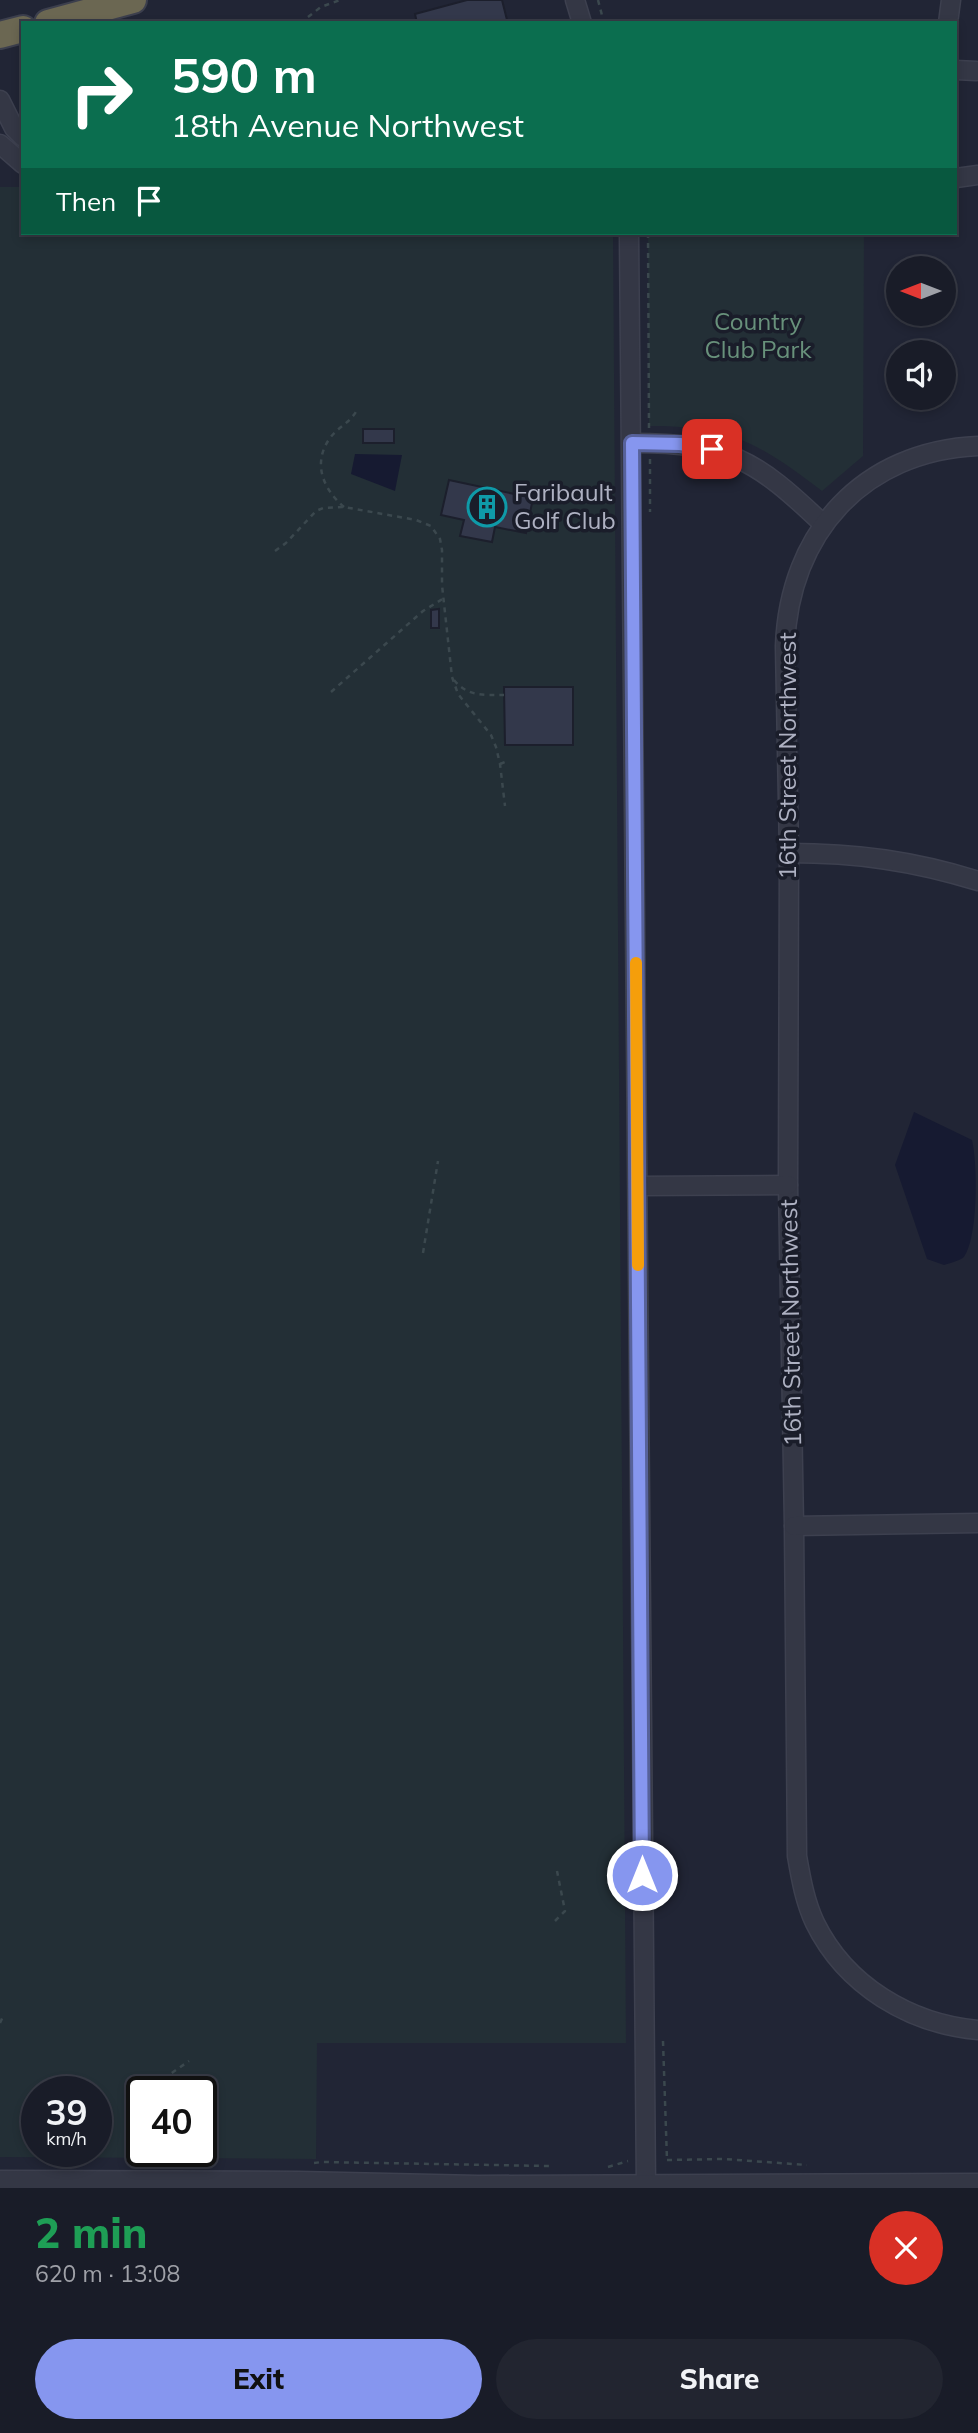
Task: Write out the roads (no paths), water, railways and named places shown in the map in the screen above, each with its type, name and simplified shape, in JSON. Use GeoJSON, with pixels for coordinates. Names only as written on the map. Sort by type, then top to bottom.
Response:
{"type":"FeatureCollection","features":[{"type":"Feature","properties":{"kind":"highway"},"geometry":{"type":"LineString","coordinates":[[55,21],[133,0]]}},
{"type":"Feature","properties":{"kind":"highway"},"geometry":{"type":"LineString","coordinates":[[0,35],[21,30]]}},
{"type":"Feature","properties":{"kind":"street"},"geometry":{"type":"LineString","coordinates":[[575,0],[581,21]]}},
{"type":"Feature","properties":{"kind":"street"},"geometry":{"type":"LineString","coordinates":[[948,21],[951,0]]}},
{"type":"Feature","properties":{"kind":"street"},"geometry":{"type":"LineString","coordinates":[[957,71],[976,71]]}},
{"type":"Feature","properties":{"kind":"street"},"geometry":{"type":"LineString","coordinates":[[0,100],[14,128],[21,135]]}},
{"type":"Feature","properties":{"kind":"street"},"geometry":{"type":"LineString","coordinates":[[0,144],[21,162]]}},
{"type":"Feature","properties":{"kind":"street"},"geometry":{"type":"LineString","coordinates":[[957,177],[978,175]]}},
{"type":"Feature","properties":{"kind":"street"},"geometry":{"type":"LineString","coordinates":[[629,235],[646,2186]]}},
{"type":"Feature","properties":{"kind":"street"},"geometry":{"type":"LineString","coordinates":[[632,443],[698,446],[737,457],[777,481],[823,524]]}},
{"type":"Feature","properties":{"kind":"street","name":"16th Street Northwest"},"geometry":{"type":"LineString","coordinates":[[978,446],[933,452],[888,469],[850,495],[823,524],[798,572],[788,613],[785,646],[789,853],[788,1185],[797,1857],[803,1891],[815,1923],[835,1955],[859,1980],[887,2002],[919,2017],[954,2028],[978,2030]]}},
{"type":"Feature","properties":{"kind":"street"},"geometry":{"type":"LineString","coordinates":[[789,853],[830,853],[880,858],[946,871],[978,881]]}},
{"type":"Feature","properties":{"kind":"street"},"geometry":{"type":"LineString","coordinates":[[638,1186],[788,1185]]}},
{"type":"Feature","properties":{"kind":"street"},"geometry":{"type":"LineString","coordinates":[[794,1526],[978,1523]]}},
{"type":"Feature","properties":{"kind":"street"},"geometry":{"type":"LineString","coordinates":[[0,2180],[646,2186],[978,2183]]}},
{"type":"Feature","properties":{"kind":"water"},"geometry":{"type":"Polygon","coordinates":[[[355,454],[402,455],[395,491],[351,474],[355,454]]]}},
{"type":"Feature","properties":{"kind":"water"},"geometry":{"type":"Polygon","coordinates":[[[914,1112],[972,1140],[976,1183],[969,1248],[964,1257],[944,1265],[927,1259],[895,1165],[914,1112]]]}},
{"type":"Feature","properties":{"kind":"place","name":"Faribault Golf Club"},"geometry":{"type":"Point","coordinates":[487,507]}},
{"type":"Feature","properties":{"kind":"park label","name":"Country Club Park"},"geometry":{"type":"Point","coordinates":[758,336]}}]}
